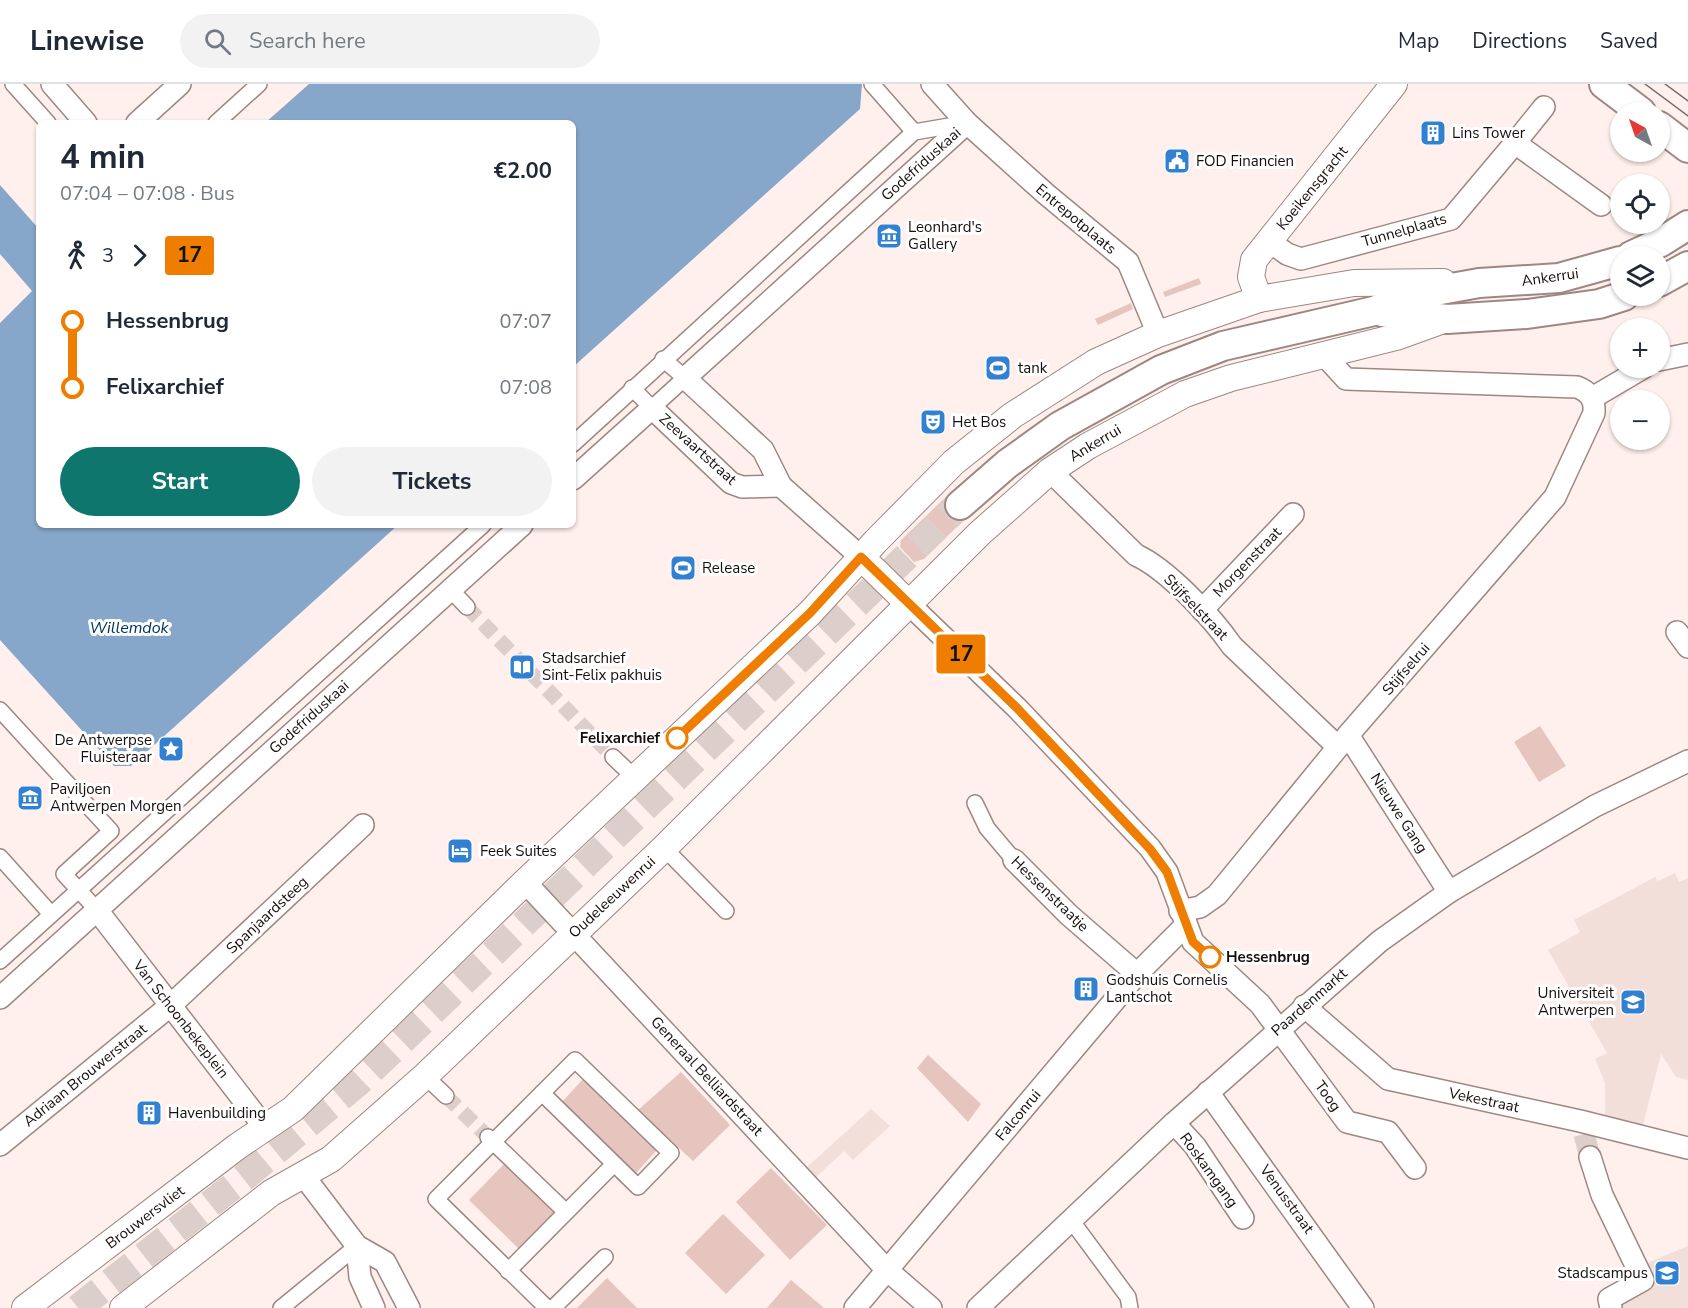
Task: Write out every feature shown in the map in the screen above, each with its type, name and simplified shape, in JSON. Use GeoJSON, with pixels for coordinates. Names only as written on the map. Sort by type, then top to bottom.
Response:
{"type":"FeatureCollection","features":[{"type":"Feature","properties":{"kind":"main road"},"geometry":{"type":"LineString","coordinates":[[1604,84],[1628,102]]}},
{"type":"Feature","properties":{"kind":"main road"},"geometry":{"type":"LineString","coordinates":[[1670,134],[1688,148]]}},
{"type":"Feature","properties":{"kind":"main road"},"geometry":{"type":"LineString","coordinates":[[1649,246],[1686,226]]}},
{"type":"Feature","properties":{"kind":"main road","name":"Ankerrui"},"geometry":{"type":"LineString","coordinates":[[960,505],[1007,464],[1060,426],[1161,370],[1223,346],[1374,311],[1413,295],[1479,283],[1558,278],[1610,264]]}},
{"type":"Feature","properties":{"kind":"main road"},"geometry":{"type":"LineString","coordinates":[[1670,276],[1688,266]]}},
{"type":"Feature","properties":{"kind":"main road","name":"Ankerrui"},"geometry":{"type":"LineString","coordinates":[[1374,311],[1421,314],[1447,319],[1562,310],[1610,300]]}},
{"type":"Feature","properties":{"kind":"street"},"geometry":{"type":"LineString","coordinates":[[13,84],[45,120]]}},
{"type":"Feature","properties":{"kind":"street"},"geometry":{"type":"LineString","coordinates":[[52,84],[83,120]]}},
{"type":"Feature","properties":{"kind":"street"},"geometry":{"type":"LineString","coordinates":[[140,120],[180,84]]}},
{"type":"Feature","properties":{"kind":"street"},"geometry":{"type":"LineString","coordinates":[[219,120],[259,84]]}},
{"type":"Feature","properties":{"kind":"street"},"geometry":{"type":"LineString","coordinates":[[872,84],[914,132]]}},
{"type":"Feature","properties":{"kind":"street","name":"Entrepotplaats"},"geometry":{"type":"LineString","coordinates":[[932,84],[967,123],[1046,194],[1128,262],[1158,334]]}},
{"type":"Feature","properties":{"kind":"street","name":"Koeikensgracht"},"geometry":{"type":"LineString","coordinates":[[1259,299],[1251,277],[1254,260],[1394,84]]}},
{"type":"Feature","properties":{"kind":"street","name":"Tunnelplaats"},"geometry":{"type":"LineString","coordinates":[[1269,241],[1287,254],[1301,259],[1451,219],[1544,107]]}},
{"type":"Feature","properties":{"kind":"street","name":"Godefriduskaai"},"geometry":{"type":"LineString","coordinates":[[576,441],[663,359],[914,132],[967,123]]}},
{"type":"Feature","properties":{"kind":"street","name":"Godefriduskaai"},"geometry":{"type":"LineString","coordinates":[[576,476],[967,123]]}},
{"type":"Feature","properties":{"kind":"street"},"geometry":{"type":"LineString","coordinates":[[1515,143],[1601,205]]}},
{"type":"Feature","properties":{"kind":"street"},"geometry":{"type":"LineString","coordinates":[[265,1128],[293,1109],[325,1080],[525,882],[810,613],[954,462],[1013,415],[1096,362],[1158,334],[1259,299],[1354,283],[1479,283]]}},
{"type":"Feature","properties":{"kind":"street","name":"Ankerrui"},"geometry":{"type":"LineString","coordinates":[[910,605],[988,526],[1050,471],[1088,446],[1185,394],[1231,378],[1396,337],[1447,319]]}},
{"type":"Feature","properties":{"kind":"street"},"geometry":{"type":"LineString","coordinates":[[1670,358],[1688,354]]}},
{"type":"Feature","properties":{"kind":"street"},"geometry":{"type":"LineString","coordinates":[[1324,355],[1346,379],[1577,387],[1588,392],[1592,398],[1626,378]]}},
{"type":"Feature","properties":{"kind":"street"},"geometry":{"type":"LineString","coordinates":[[663,359],[763,450],[780,486],[861,557],[1017,708],[1150,849],[1167,872],[1193,942],[1260,1004],[1279,1028]]}},
{"type":"Feature","properties":{"kind":"street"},"geometry":{"type":"LineString","coordinates":[[632,388],[652,408]]}},
{"type":"Feature","properties":{"kind":"street","name":"Stijfselrui"},"geometry":{"type":"LineString","coordinates":[[1183,918],[1217,895],[1343,741],[1555,497],[1594,413],[1592,398]]}},
{"type":"Feature","properties":{"kind":"street","name":"Zeevaartstraat"},"geometry":{"type":"LineString","coordinates":[[652,408],[731,483],[742,487],[780,486]]}},
{"type":"Feature","properties":{"kind":"street","name":"Stijfselstraat"},"geometry":{"type":"LineString","coordinates":[[1050,471],[1136,555],[1152,562],[1202,610],[1232,646],[1343,741]]}},
{"type":"Feature","properties":{"kind":"street","name":"Morgenstraat"},"geometry":{"type":"LineString","coordinates":[[1202,610],[1293,514]]}},
{"type":"Feature","properties":{"kind":"street","name":"Godefriduskaai"},"geometry":{"type":"LineString","coordinates":[[0,961],[480,528]]}},
{"type":"Feature","properties":{"kind":"street","name":"Godefriduskaai"},"geometry":{"type":"LineString","coordinates":[[0,998],[519,528]]}},
{"type":"Feature","properties":{"kind":"street"},"geometry":{"type":"LineString","coordinates":[[450,589],[467,607]]}},
{"type":"Feature","properties":{"kind":"street","name":"Oudeleeuwenrui"},"geometry":{"type":"LineString","coordinates":[[303,1175],[331,1159],[425,1076],[664,848],[910,605]]}},
{"type":"Feature","properties":{"kind":"street"},"geometry":{"type":"LineString","coordinates":[[0,710],[111,831],[64,874],[97,910]]}},
{"type":"Feature","properties":{"kind":"street","name":"Nieuwe Gang"},"geometry":{"type":"LineString","coordinates":[[1343,741],[1449,892]]}},
{"type":"Feature","properties":{"kind":"street"},"geometry":{"type":"LineString","coordinates":[[613,757],[635,777]]}},
{"type":"Feature","properties":{"kind":"street","name":"Paardenmarkt"},"geometry":{"type":"LineString","coordinates":[[978,1308],[1174,1123],[1380,940],[1449,892],[1595,806],[1688,762]]}},
{"type":"Feature","properties":{"kind":"street","name":"Hessenstraatje"},"geometry":{"type":"LineString","coordinates":[[975,803],[987,828],[1014,860],[1069,915],[1137,974]]}},
{"type":"Feature","properties":{"kind":"street","name":"Spanjaardsteeg"},"geometry":{"type":"LineString","coordinates":[[171,1005],[363,825]]}},
{"type":"Feature","properties":{"kind":"street"},"geometry":{"type":"LineString","coordinates":[[664,848],[726,911]]}},
{"type":"Feature","properties":{"kind":"street"},"geometry":{"type":"LineString","coordinates":[[0,857],[51,914]]}},
{"type":"Feature","properties":{"kind":"street","name":"Generaal Belliardstraat"},"geometry":{"type":"LineString","coordinates":[[525,882],[887,1270],[931,1308]]}},
{"type":"Feature","properties":{"kind":"street","name":"Van Schoonbekeplein"},"geometry":{"type":"LineString","coordinates":[[97,910],[265,1128]]}},
{"type":"Feature","properties":{"kind":"street","name":"Falconrui"},"geometry":{"type":"LineString","coordinates":[[855,1308],[1183,918]]}},
{"type":"Feature","properties":{"kind":"street","name":"Adriaan Brouwerstraat"},"geometry":{"type":"LineString","coordinates":[[0,1145],[171,1005]]}},
{"type":"Feature","properties":{"kind":"street","name":"Vekestraat"},"geometry":{"type":"LineString","coordinates":[[1304,1006],[1388,1079],[1582,1127],[1688,1148]]}},
{"type":"Feature","properties":{"kind":"street","name":"Toog"},"geometry":{"type":"LineString","coordinates":[[1279,1028],[1347,1122],[1388,1132],[1415,1168]]}},
{"type":"Feature","properties":{"kind":"street"},"geometry":{"type":"LineString","coordinates":[[542,1094],[639,1187],[671,1153],[575,1060],[542,1094],[491,1139],[436,1199],[547,1308]]}},
{"type":"Feature","properties":{"kind":"street"},"geometry":{"type":"LineString","coordinates":[[425,1076],[446,1096]]}},
{"type":"Feature","properties":{"kind":"street","name":"Venusstraat"},"geometry":{"type":"LineString","coordinates":[[1208,1092],[1363,1308]]}},
{"type":"Feature","properties":{"kind":"street","name":"Roskamgang"},"geometry":{"type":"LineString","coordinates":[[1174,1123],[1195,1146],[1243,1218]]}},
{"type":"Feature","properties":{"kind":"street","name":"Brouwersvliet"},"geometry":{"type":"LineString","coordinates":[[25,1308],[265,1128]]}},
{"type":"Feature","properties":{"kind":"street"},"geometry":{"type":"LineString","coordinates":[[491,1139],[566,1212]]}},
{"type":"Feature","properties":{"kind":"street"},"geometry":{"type":"LineString","coordinates":[[1590,1157],[1602,1195],[1644,1280],[1610,1299],[1611,1308]]}},
{"type":"Feature","properties":{"kind":"street"},"geometry":{"type":"LineString","coordinates":[[508,1271],[614,1164]]}},
{"type":"Feature","properties":{"kind":"street"},"geometry":{"type":"LineString","coordinates":[[123,1308],[272,1193],[303,1175],[357,1246],[385,1262],[409,1308]]}},
{"type":"Feature","properties":{"kind":"street"},"geometry":{"type":"LineString","coordinates":[[1071,1220],[1129,1303]]}},
{"type":"Feature","properties":{"kind":"street"},"geometry":{"type":"LineString","coordinates":[[281,1308],[357,1246]]}},
{"type":"Feature","properties":{"kind":"street"},"geometry":{"type":"LineString","coordinates":[[357,1246],[360,1277],[374,1308]]}},
{"type":"Feature","properties":{"kind":"street"},"geometry":{"type":"LineString","coordinates":[[553,1308],[605,1257]]}},
{"type":"Feature","properties":{"kind":"shaded area"},"geometry":{"type":"Polygon","coordinates":[[[1199,278],[1201,284],[1165,297],[1163,292],[1199,278]]]}},
{"type":"Feature","properties":{"kind":"shaded area"},"geometry":{"type":"Polygon","coordinates":[[[1131,303],[1133,309],[1098,325],[1095,319],[1131,303]]]}},
{"type":"Feature","properties":{"kind":"shaded area"},"geometry":{"type":"Polygon","coordinates":[[[948,495],[968,516],[924,559],[914,562],[900,547],[901,540],[948,495]]]}},
{"type":"Feature","properties":{"kind":"shaded area"},"geometry":{"type":"Polygon","coordinates":[[[1540,726],[1566,766],[1539,782],[1514,742],[1540,726]]]}},
{"type":"Feature","properties":{"kind":"shaded area","name":"Universiteit Antwerpen"},"geometry":{"type":"Polygon","coordinates":[[[1675,873],[1679,882],[1688,878],[1688,1080],[1676,1077],[1661,1054],[1643,1125],[1605,1115],[1605,1083],[1595,1059],[1607,1053],[1548,950],[1580,932],[1574,920],[1655,877],[1658,881],[1675,873]]]}},
{"type":"Feature","properties":{"kind":"shaded area"},"geometry":{"type":"Polygon","coordinates":[[[928,1055],[981,1104],[968,1122],[917,1068],[928,1055]]]}},
{"type":"Feature","properties":{"kind":"shaded area"},"geometry":{"type":"Polygon","coordinates":[[[681,1072],[730,1125],[693,1161],[638,1110],[681,1072]]]}},
{"type":"Feature","properties":{"kind":"shaded area"},"geometry":{"type":"Polygon","coordinates":[[[583,1079],[657,1150],[636,1173],[562,1102],[583,1079]]]}},
{"type":"Feature","properties":{"kind":"shaded area"},"geometry":{"type":"Polygon","coordinates":[[[871,1109],[890,1126],[853,1160],[844,1151],[815,1178],[806,1168],[871,1109]]]}},
{"type":"Feature","properties":{"kind":"shaded area"},"geometry":{"type":"Polygon","coordinates":[[[505,1163],[556,1213],[520,1250],[469,1200],[505,1163]]]}},
{"type":"Feature","properties":{"kind":"shaded area"},"geometry":{"type":"Polygon","coordinates":[[[771,1168],[827,1225],[790,1260],[736,1202],[771,1168]]]}},
{"type":"Feature","properties":{"kind":"shaded area"},"geometry":{"type":"Polygon","coordinates":[[[723,1214],[765,1255],[726,1294],[685,1253],[723,1214]]]}},
{"type":"Feature","properties":{"kind":"shaded area","name":"Stadscampus"},"geometry":{"type":"Polygon","coordinates":[[[1688,1246],[1688,1308],[1617,1308],[1651,1282],[1642,1265],[1688,1246]]]}},
{"type":"Feature","properties":{"kind":"shaded area"},"geometry":{"type":"Polygon","coordinates":[[[607,1278],[637,1308],[577,1308],[607,1278]]]}},
{"type":"Feature","properties":{"kind":"shaded area"},"geometry":{"type":"Polygon","coordinates":[[[791,1280],[824,1308],[767,1308],[791,1280]]]}},
{"type":"Feature","properties":{"kind":"water"},"geometry":{"type":"Polygon","coordinates":[[[309,84],[862,84],[860,109],[576,364],[576,120],[268,120],[309,84]]]}},
{"type":"Feature","properties":{"kind":"water","name":"Willemdok"},"geometry":{"type":"Polygon","coordinates":[[[0,185],[36,226],[36,528],[395,528],[131,766],[114,766],[0,640],[0,323],[32,291],[0,254],[0,185]]]}},
{"type":"Feature","properties":{"kind":"tunnel"},"geometry":{"type":"LineString","coordinates":[[78,1308],[247,1175],[360,1081],[960,505]]}},
{"type":"Feature","properties":{"kind":"tunnel"},"geometry":{"type":"LineString","coordinates":[[467,607],[613,757]]}},
{"type":"Feature","properties":{"kind":"tunnel"},"geometry":{"type":"LineString","coordinates":[[446,1096],[488,1137]]}},
{"type":"Feature","properties":{"kind":"tunnel"},"geometry":{"type":"LineString","coordinates":[[1584,1134],[1590,1157]]}},
{"type":"Feature","properties":{"kind":"tram line"},"geometry":{"type":"LineString","coordinates":[[1645,84],[1688,116]]}},
{"type":"Feature","properties":{"kind":"tram line"},"geometry":{"type":"LineString","coordinates":[[1665,84],[1688,101]]}},
{"type":"Feature","properties":{"kind":"bus line","name":"17"},"geometry":{"type":"LineString","coordinates":[[677,738],[810,613],[861,557],[1017,708],[1150,849],[1167,872],[1185,926],[1193,942],[1210,957]]}},
{"type":"Feature","properties":{"kind":"place","name":"Lins Tower"},"geometry":{"type":"Point","coordinates":[1433,133]}},
{"type":"Feature","properties":{"kind":"place","name":"FOD Financien"},"geometry":{"type":"Point","coordinates":[1177,161]}},
{"type":"Feature","properties":{"kind":"place","name":"Leonhard's Gallery"},"geometry":{"type":"Point","coordinates":[889,236]}},
{"type":"Feature","properties":{"kind":"place","name":"tank"},"geometry":{"type":"Point","coordinates":[998,368]}},
{"type":"Feature","properties":{"kind":"place","name":"Het Bos"},"geometry":{"type":"Point","coordinates":[933,422]}},
{"type":"Feature","properties":{"kind":"place","name":"Release"},"geometry":{"type":"Point","coordinates":[683,568]}},
{"type":"Feature","properties":{"kind":"place","name":"Stadsarchief Sint-Felix pakhuis"},"geometry":{"type":"Point","coordinates":[522,667]}},
{"type":"Feature","properties":{"kind":"place","name":"Felixarchief"},"geometry":{"type":"Point","coordinates":[677,738]}},
{"type":"Feature","properties":{"kind":"place","name":"De Antwerpse Fluisteraar"},"geometry":{"type":"Point","coordinates":[171,749]}},
{"type":"Feature","properties":{"kind":"place","name":"Paviljoen Antwerpen Morgen"},"geometry":{"type":"Point","coordinates":[30,798]}},
{"type":"Feature","properties":{"kind":"place","name":"Feek Suites"},"geometry":{"type":"Point","coordinates":[460,851]}},
{"type":"Feature","properties":{"kind":"place","name":"Hessenbrug"},"geometry":{"type":"Point","coordinates":[1210,957]}},
{"type":"Feature","properties":{"kind":"place","name":"Godshuis Cornelis Lantschot"},"geometry":{"type":"Point","coordinates":[1086,989]}},
{"type":"Feature","properties":{"kind":"place","name":"Universiteit Antwerpen"},"geometry":{"type":"Point","coordinates":[1633,1002]}},
{"type":"Feature","properties":{"kind":"place","name":"Havenbuilding"},"geometry":{"type":"Point","coordinates":[149,1113]}},
{"type":"Feature","properties":{"kind":"place","name":"Stadscampus"},"geometry":{"type":"Point","coordinates":[1667,1273]}}]}
